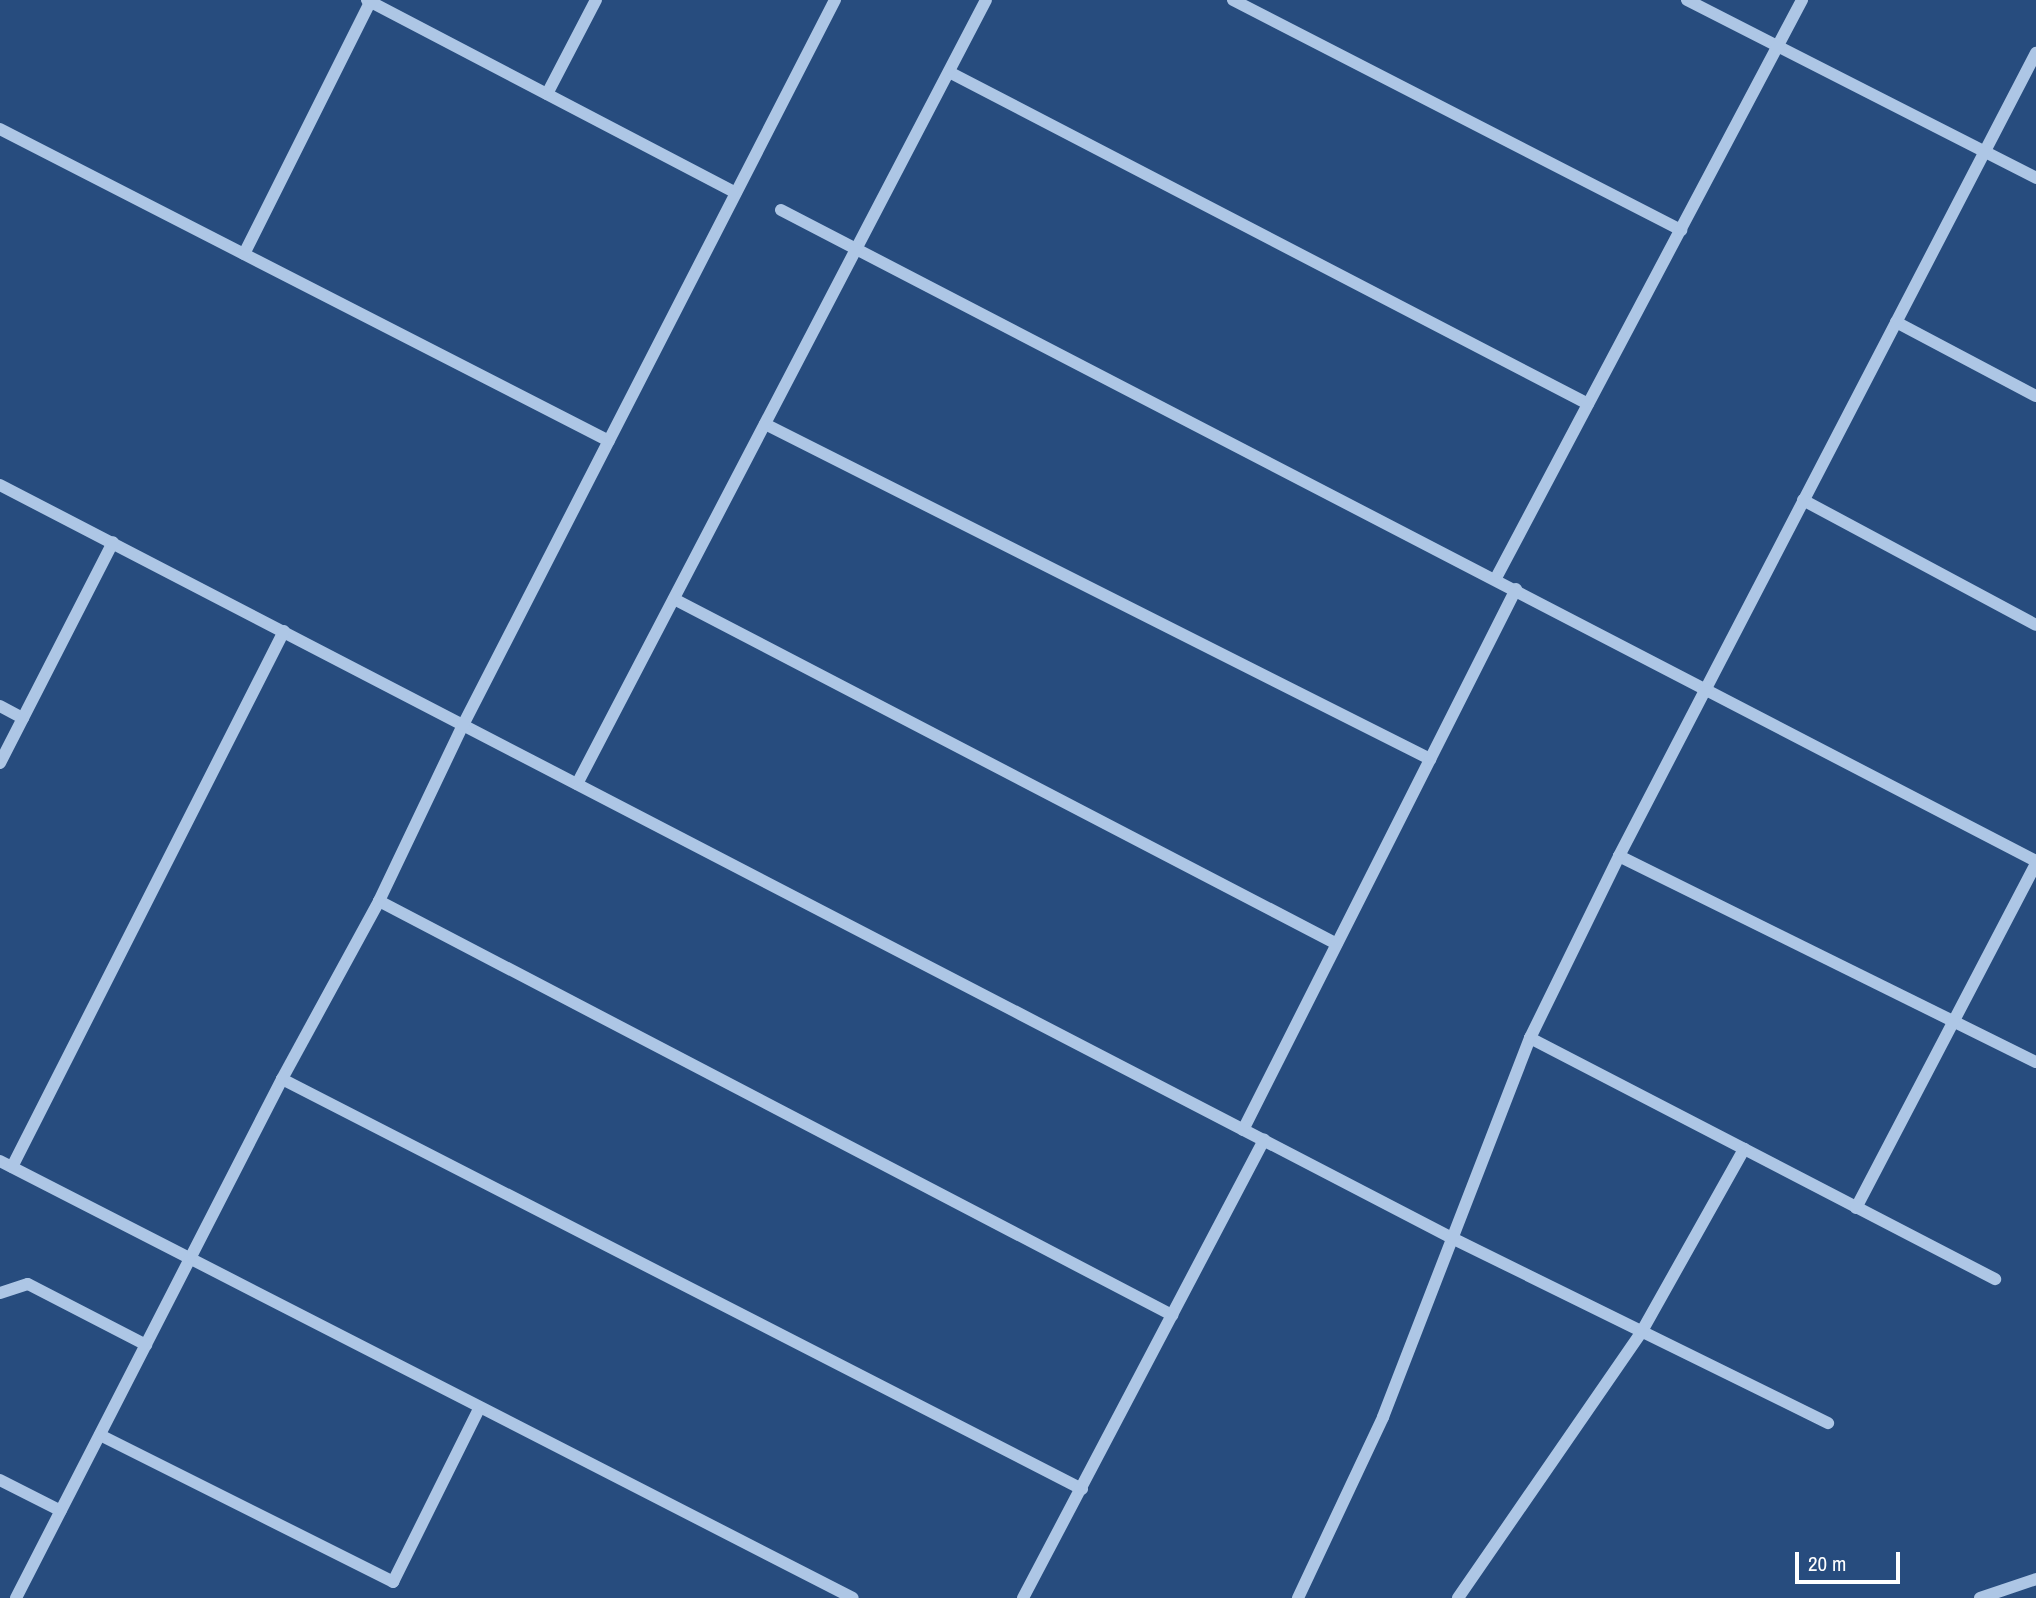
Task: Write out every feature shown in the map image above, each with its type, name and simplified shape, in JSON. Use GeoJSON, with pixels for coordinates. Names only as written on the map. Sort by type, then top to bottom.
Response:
{"type":"FeatureCollection","features":[{"type":"Feature","properties":{"kind":"street"},"geometry":{"type":"LineString","coordinates":[[547,94],[596,0]]}},
{"type":"Feature","properties":{"kind":"street"},"geometry":{"type":"LineString","coordinates":[[16,1598],[282,1079],[379,901],[463,725],[835,0]]}},
{"type":"Feature","properties":{"kind":"street"},"geometry":{"type":"LineString","coordinates":[[578,785],[855,247],[986,0]]}},
{"type":"Feature","properties":{"kind":"street"},"geometry":{"type":"LineString","coordinates":[[1233,0],[1681,230]]}},
{"type":"Feature","properties":{"kind":"street"},"geometry":{"type":"LineString","coordinates":[[1687,0],[1982,153],[2036,178]]}},
{"type":"Feature","properties":{"kind":"street"},"geometry":{"type":"LineString","coordinates":[[1496,578],[1802,0]]}},
{"type":"Feature","properties":{"kind":"street"},"geometry":{"type":"LineString","coordinates":[[244,254],[369,1],[736,193]]}},
{"type":"Feature","properties":{"kind":"street"},"geometry":{"type":"LineString","coordinates":[[1298,1598],[1383,1417],[1531,1038],[1619,856],[2036,53]]}},
{"type":"Feature","properties":{"kind":"street"},"geometry":{"type":"LineString","coordinates":[[948,72],[1588,404]]}},
{"type":"Feature","properties":{"kind":"street"},"geometry":{"type":"LineString","coordinates":[[0,129],[609,441]]}},
{"type":"Feature","properties":{"kind":"street"},"geometry":{"type":"LineString","coordinates":[[781,210],[1708,688],[2036,862],[1856,1208]]}},
{"type":"Feature","properties":{"kind":"street"},"geometry":{"type":"LineString","coordinates":[[1896,322],[2036,396]]}},
{"type":"Feature","properties":{"kind":"street"},"geometry":{"type":"LineString","coordinates":[[765,425],[1430,758]]}},
{"type":"Feature","properties":{"kind":"street"},"geometry":{"type":"LineString","coordinates":[[0,485],[1454,1239],[1828,1423]]}},
{"type":"Feature","properties":{"kind":"street"},"geometry":{"type":"LineString","coordinates":[[1803,500],[2036,625]]}},
{"type":"Feature","properties":{"kind":"street"},"geometry":{"type":"LineString","coordinates":[[0,763],[113,542]]}},
{"type":"Feature","properties":{"kind":"street"},"geometry":{"type":"LineString","coordinates":[[1243,1129],[1516,589]]}},
{"type":"Feature","properties":{"kind":"street"},"geometry":{"type":"LineString","coordinates":[[674,599],[1337,944]]}},
{"type":"Feature","properties":{"kind":"street"},"geometry":{"type":"LineString","coordinates":[[12,1167],[284,631]]}},
{"type":"Feature","properties":{"kind":"street"},"geometry":{"type":"LineString","coordinates":[[0,705],[23,718]]}},
{"type":"Feature","properties":{"kind":"street"},"geometry":{"type":"LineString","coordinates":[[1619,856],[2036,1062]]}},
{"type":"Feature","properties":{"kind":"street"},"geometry":{"type":"LineString","coordinates":[[379,901],[1172,1315]]}},
{"type":"Feature","properties":{"kind":"street"},"geometry":{"type":"LineString","coordinates":[[1531,1038],[1995,1279]]}},
{"type":"Feature","properties":{"kind":"street"},"geometry":{"type":"LineString","coordinates":[[282,1079],[1082,1489]]}},
{"type":"Feature","properties":{"kind":"street"},"geometry":{"type":"LineString","coordinates":[[1023,1598],[1264,1140]]}},
{"type":"Feature","properties":{"kind":"street"},"geometry":{"type":"LineString","coordinates":[[1458,1598],[1642,1331],[1744,1149]]}},
{"type":"Feature","properties":{"kind":"street"},"geometry":{"type":"LineString","coordinates":[[0,1161],[853,1598]]}},
{"type":"Feature","properties":{"kind":"street"},"geometry":{"type":"LineString","coordinates":[[0,1293],[28,1284],[146,1345]]}},
{"type":"Feature","properties":{"kind":"street"},"geometry":{"type":"LineString","coordinates":[[100,1435],[393,1582],[480,1407]]}},
{"type":"Feature","properties":{"kind":"street"},"geometry":{"type":"LineString","coordinates":[[0,1480],[61,1511]]}},
{"type":"Feature","properties":{"kind":"street"},"geometry":{"type":"LineString","coordinates":[[1980,1598],[2036,1580]]}}]}
